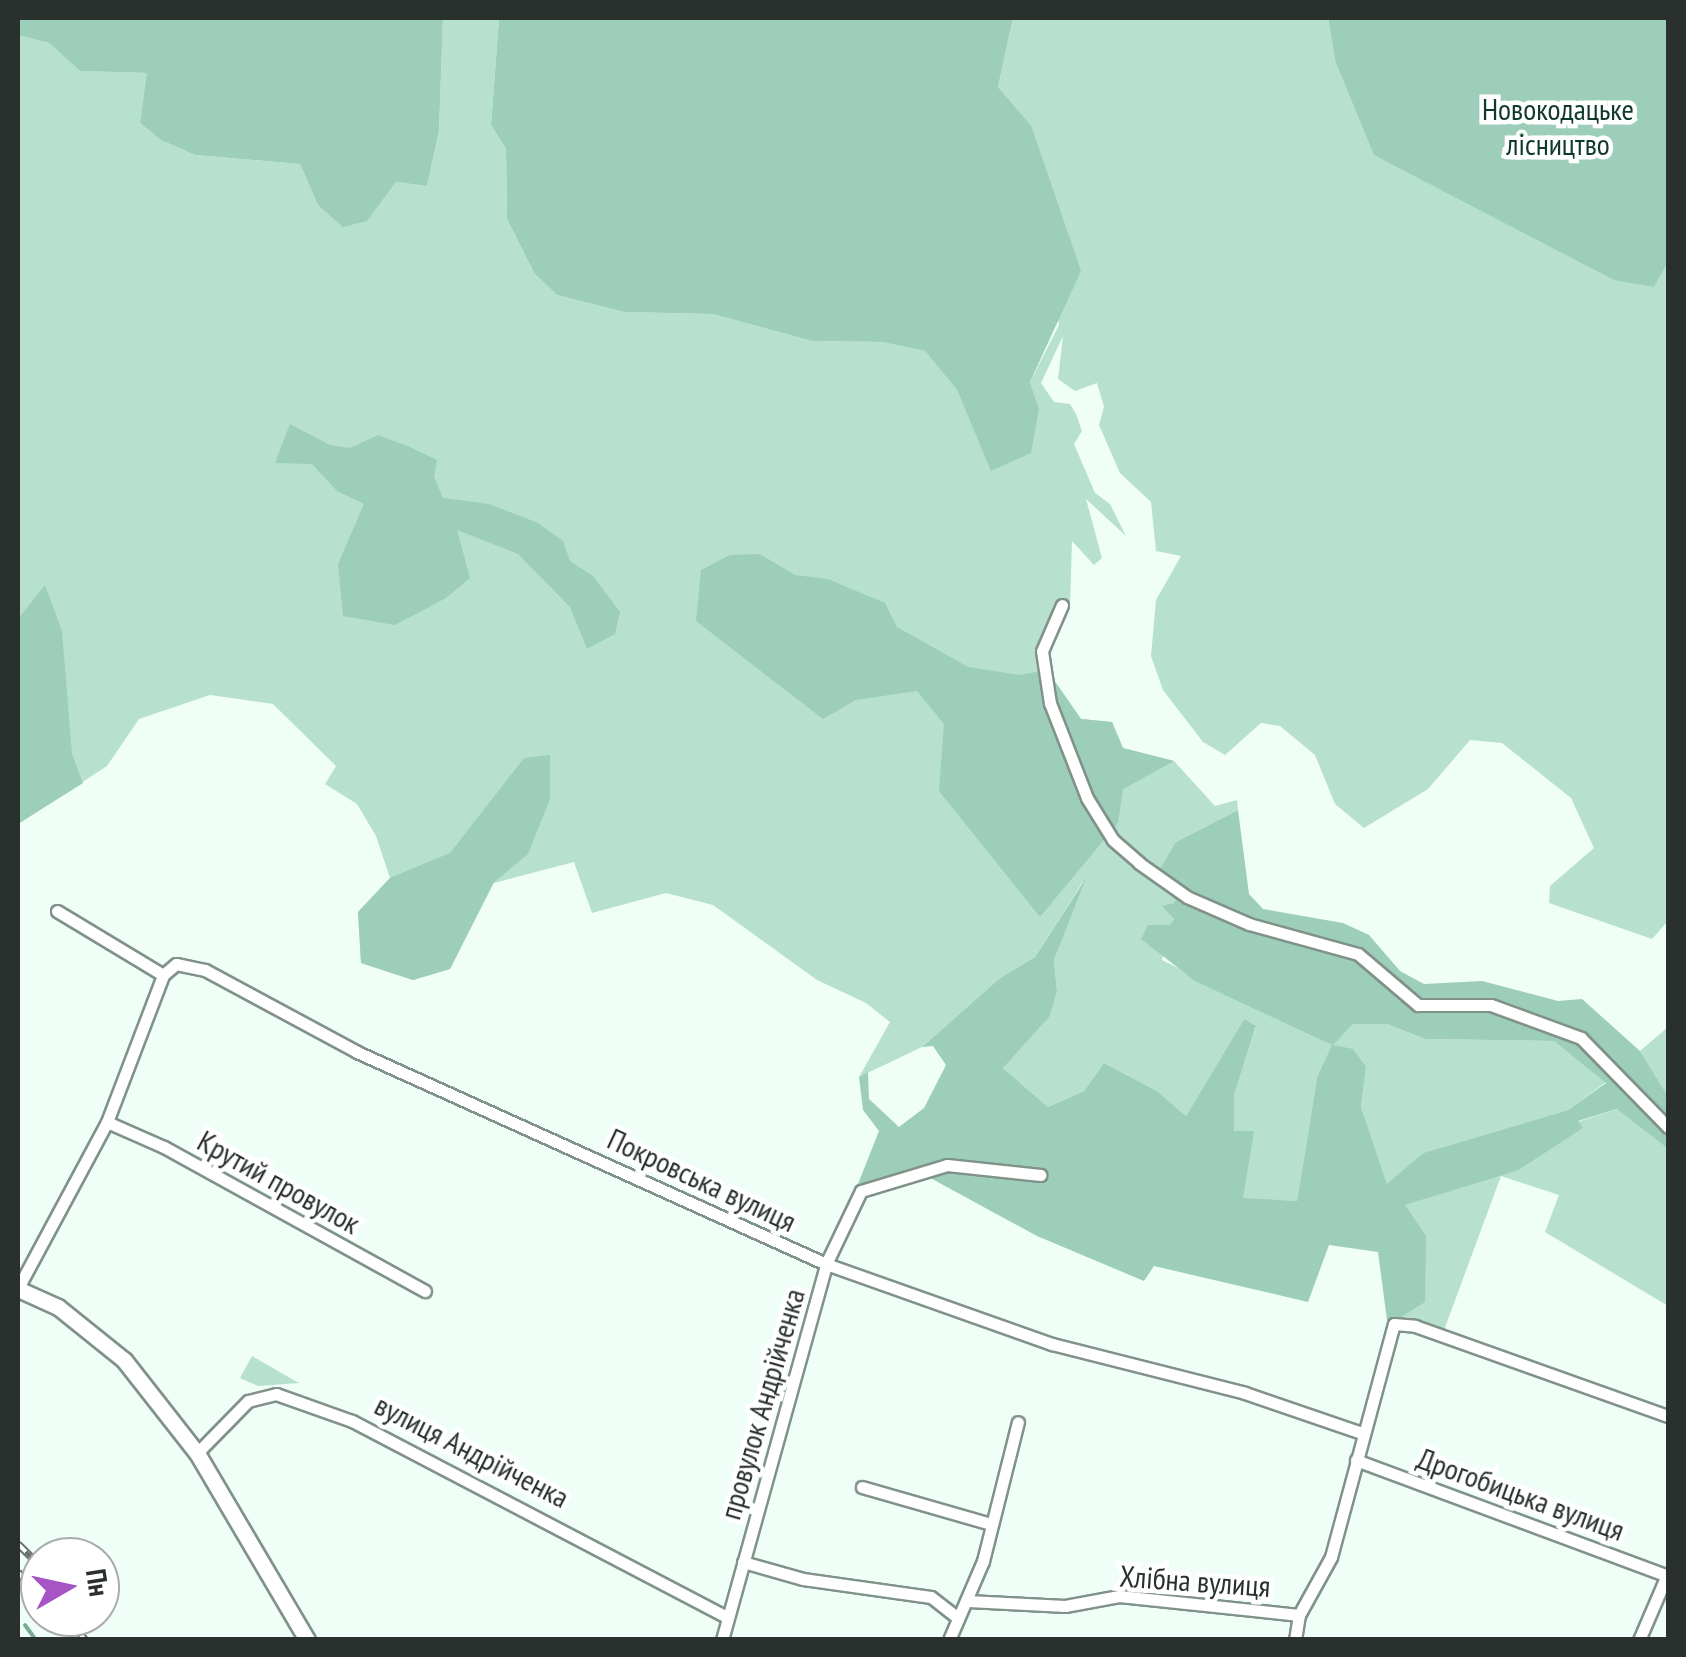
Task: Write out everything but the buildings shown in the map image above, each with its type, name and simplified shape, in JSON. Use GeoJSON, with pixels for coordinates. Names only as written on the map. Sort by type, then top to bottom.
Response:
{"type":"FeatureCollection","features":[{"type":"Feature","properties":{"kind":"street"},"geometry":{"type":"LineString","coordinates":[[1062,605],[1042,651],[1050,704],[1087,798],[1113,840],[1139,864],[1187,896],[1249,924],[1358,954],[1418,1005],[1491,1005],[1582,1038],[1668,1127]]}},
{"type":"Feature","properties":{"kind":"street"},"geometry":{"type":"LineString","coordinates":[[56,912],[163,975],[107,1122],[18,1289],[58,1307],[104,1342],[196,1453],[307,1640]]}},
{"type":"Feature","properties":{"kind":"street","name":"Покровська вулиця"},"geometry":{"type":"LineString","coordinates":[[163,975],[176,964],[205,970],[356,1052],[826,1264],[1052,1344],[1245,1394],[1362,1433]]}},
{"type":"Feature","properties":{"kind":"street","name":"Крутий провулок"},"geometry":{"type":"LineString","coordinates":[[107,1122],[164,1147],[425,1290]]}},
{"type":"Feature","properties":{"kind":"street","name":"провулок Андрійченка"},"geometry":{"type":"LineString","coordinates":[[722,1640],[826,1264],[861,1191],[948,1165],[1040,1175]]}},
{"type":"Feature","properties":{"kind":"street"},"geometry":{"type":"LineString","coordinates":[[1295,1640],[1299,1615],[1330,1556],[1394,1324],[1414,1326],[1668,1416]]}},
{"type":"Feature","properties":{"kind":"street","name":"вулиця Андрійченка"},"geometry":{"type":"LineString","coordinates":[[196,1453],[248,1401],[276,1394],[352,1420],[728,1616]]}},
{"type":"Feature","properties":{"kind":"street"},"geometry":{"type":"LineString","coordinates":[[949,1640],[968,1602],[1018,1422]]}},
{"type":"Feature","properties":{"kind":"street","name":"Дрогобицька вулиця"},"geometry":{"type":"LineString","coordinates":[[1356,1460],[1668,1576]]}},
{"type":"Feature","properties":{"kind":"street"},"geometry":{"type":"LineString","coordinates":[[862,1486],[991,1524]]}},
{"type":"Feature","properties":{"kind":"street"},"geometry":{"type":"LineString","coordinates":[[743,1562],[802,1578],[932,1597],[958,1618]]}},
{"type":"Feature","properties":{"kind":"street"},"geometry":{"type":"LineString","coordinates":[[1639,1640],[1668,1576]]}},
{"type":"Feature","properties":{"kind":"street","name":"Хлібна вулиця"},"geometry":{"type":"LineString","coordinates":[[968,1602],[1065,1606],[1119,1596],[1299,1615]]}},
{"type":"Feature","properties":{"kind":"green space"},"geometry":{"type":"Polygon","coordinates":[[[18,18],[443,18],[439,131],[427,186],[396,182],[367,221],[343,227],[318,205],[300,164],[195,155],[161,140],[140,123],[147,73],[80,71],[49,43],[18,35],[18,18]]]}},
{"type":"Feature","properties":{"kind":"green space"},"geometry":{"type":"Polygon","coordinates":[[[443,18],[499,18],[491,125],[506,149],[507,219],[534,273],[557,295],[624,312],[713,314],[812,341],[882,342],[925,351],[957,390],[992,471],[1039,409],[1030,382],[1059,325],[1031,125],[998,87],[1013,18],[1328,18],[1335,60],[1654,286],[1668,262],[1668,921],[1652,939],[1549,903],[1550,886],[1594,848],[1571,798],[1502,743],[1470,740],[1428,789],[1364,828],[1335,804],[1315,755],[1280,726],[1261,723],[1225,755],[1203,742],[1163,690],[1151,656],[1156,600],[1181,556],[1156,551],[1151,502],[1120,473],[1099,425],[1104,407],[1097,383],[1075,391],[1058,379],[1063,336],[1041,383],[1054,402],[1070,404],[1076,414],[1082,431],[1074,444],[1095,493],[1110,504],[1126,536],[1086,499],[1102,558],[1094,565],[1072,541],[1070,605],[1046,651],[1047,670],[1081,719],[1112,722],[1123,748],[1174,761],[1215,806],[1237,800],[1238,810],[1176,842],[1182,889],[1162,960],[1332,1045],[1353,1024],[1387,1024],[1425,1039],[1554,1041],[1606,1082],[1568,1110],[1423,1153],[1387,1185],[1361,1107],[1366,1067],[1317,1078],[1297,1201],[1242,1199],[1253,1132],[1234,1131],[1234,1094],[1256,1027],[1244,1019],[1186,1116],[1157,1091],[1104,1063],[1084,1091],[1048,1107],[1003,1068],[1057,991],[1054,960],[1084,880],[1035,957],[1000,978],[922,1047],[859,1077],[890,1022],[866,1003],[817,980],[713,905],[666,893],[592,913],[574,862],[494,883],[450,969],[413,980],[361,963],[358,912],[390,878],[376,836],[357,804],[325,784],[336,766],[273,704],[210,695],[139,719],[107,766],[18,824],[18,35],[49,43],[80,71],[148,73],[140,123],[161,140],[195,155],[300,164],[318,205],[367,220],[396,182],[427,186],[439,131],[443,18]]]}},
{"type":"Feature","properties":{"kind":"green space"},"geometry":{"type":"Polygon","coordinates":[[[499,18],[1013,18],[998,87],[1031,125],[1081,271],[1030,382],[1039,409],[1031,453],[991,471],[957,390],[925,351],[882,342],[812,341],[713,314],[624,312],[557,295],[534,273],[507,219],[506,149],[491,125],[499,18]]]}},
{"type":"Feature","properties":{"kind":"green space","name":"Новокодацьке лісництво"},"geometry":{"type":"Polygon","coordinates":[[[1328,18],[1668,18],[1668,262],[1654,287],[1614,280],[1374,155],[1335,60],[1328,18]]]}},
{"type":"Feature","properties":{"kind":"green space"},"geometry":{"type":"Polygon","coordinates":[[[290,424],[330,445],[350,448],[378,435],[410,447],[437,460],[434,477],[443,498],[489,504],[538,523],[563,541],[570,561],[593,576],[620,612],[615,634],[587,649],[570,607],[518,554],[457,530],[470,578],[446,598],[395,625],[343,616],[338,564],[364,504],[337,491],[312,464],[275,463],[290,424]]]}},
{"type":"Feature","properties":{"kind":"green space"},"geometry":{"type":"Polygon","coordinates":[[[760,554],[795,575],[828,579],[885,603],[897,627],[968,667],[1019,675],[1047,670],[1081,719],[1112,722],[1123,748],[1174,761],[1123,789],[1118,823],[1040,917],[939,791],[944,724],[917,691],[856,700],[823,719],[696,621],[701,570],[730,555],[760,554]]]}},
{"type":"Feature","properties":{"kind":"green space"},"geometry":{"type":"Polygon","coordinates":[[[45,585],[62,631],[72,754],[83,783],[18,824],[18,619],[45,585]]]}},
{"type":"Feature","properties":{"kind":"green space"},"geometry":{"type":"Polygon","coordinates":[[[550,755],[550,799],[528,854],[493,883],[450,969],[413,980],[361,963],[358,912],[390,878],[450,853],[524,758],[550,755]]]}},
{"type":"Feature","properties":{"kind":"green space"},"geometry":{"type":"Polygon","coordinates":[[[1238,810],[1249,894],[1263,909],[1343,923],[1369,935],[1400,971],[1424,984],[1482,981],[1558,1001],[1582,999],[1640,1051],[1668,1096],[1668,1149],[1617,1109],[1578,1121],[1583,1128],[1517,1171],[1405,1205],[1426,1236],[1425,1302],[1396,1320],[1387,1320],[1378,1252],[1329,1245],[1308,1302],[1154,1266],[1144,1281],[1037,1236],[923,1174],[856,1189],[879,1131],[863,1110],[859,1077],[868,1072],[869,1099],[899,1127],[924,1108],[946,1065],[933,1046],[922,1047],[1000,978],[1035,957],[1086,878],[1054,960],[1057,991],[1049,1017],[1003,1068],[1048,1107],[1084,1091],[1104,1063],[1157,1091],[1186,1116],[1244,1019],[1256,1026],[1234,1095],[1234,1131],[1254,1131],[1243,1198],[1297,1201],[1317,1078],[1332,1045],[1195,981],[1141,939],[1148,925],[1170,925],[1174,919],[1162,906],[1174,903],[1182,889],[1160,869],[1176,842],[1238,810]],[[1353,1024],[1333,1045],[1353,1049],[1366,1067],[1361,1107],[1387,1184],[1423,1153],[1568,1110],[1606,1083],[1554,1041],[1425,1039],[1387,1024],[1353,1024]]]}},
{"type":"Feature","properties":{"kind":"green space"},"geometry":{"type":"Polygon","coordinates":[[[1668,1027],[1668,1096],[1640,1051],[1668,1027]]]}},
{"type":"Feature","properties":{"kind":"green space"},"geometry":{"type":"Polygon","coordinates":[[[1618,1109],[1668,1149],[1668,1306],[1545,1232],[1559,1195],[1501,1176],[1443,1333],[1396,1320],[1404,1205],[1517,1171],[1582,1128],[1577,1122],[1618,1109]]]}},
{"type":"Feature","properties":{"kind":"green space"},"geometry":{"type":"Polygon","coordinates":[[[252,1356],[299,1383],[258,1386],[240,1378],[252,1356]]]}}]}
